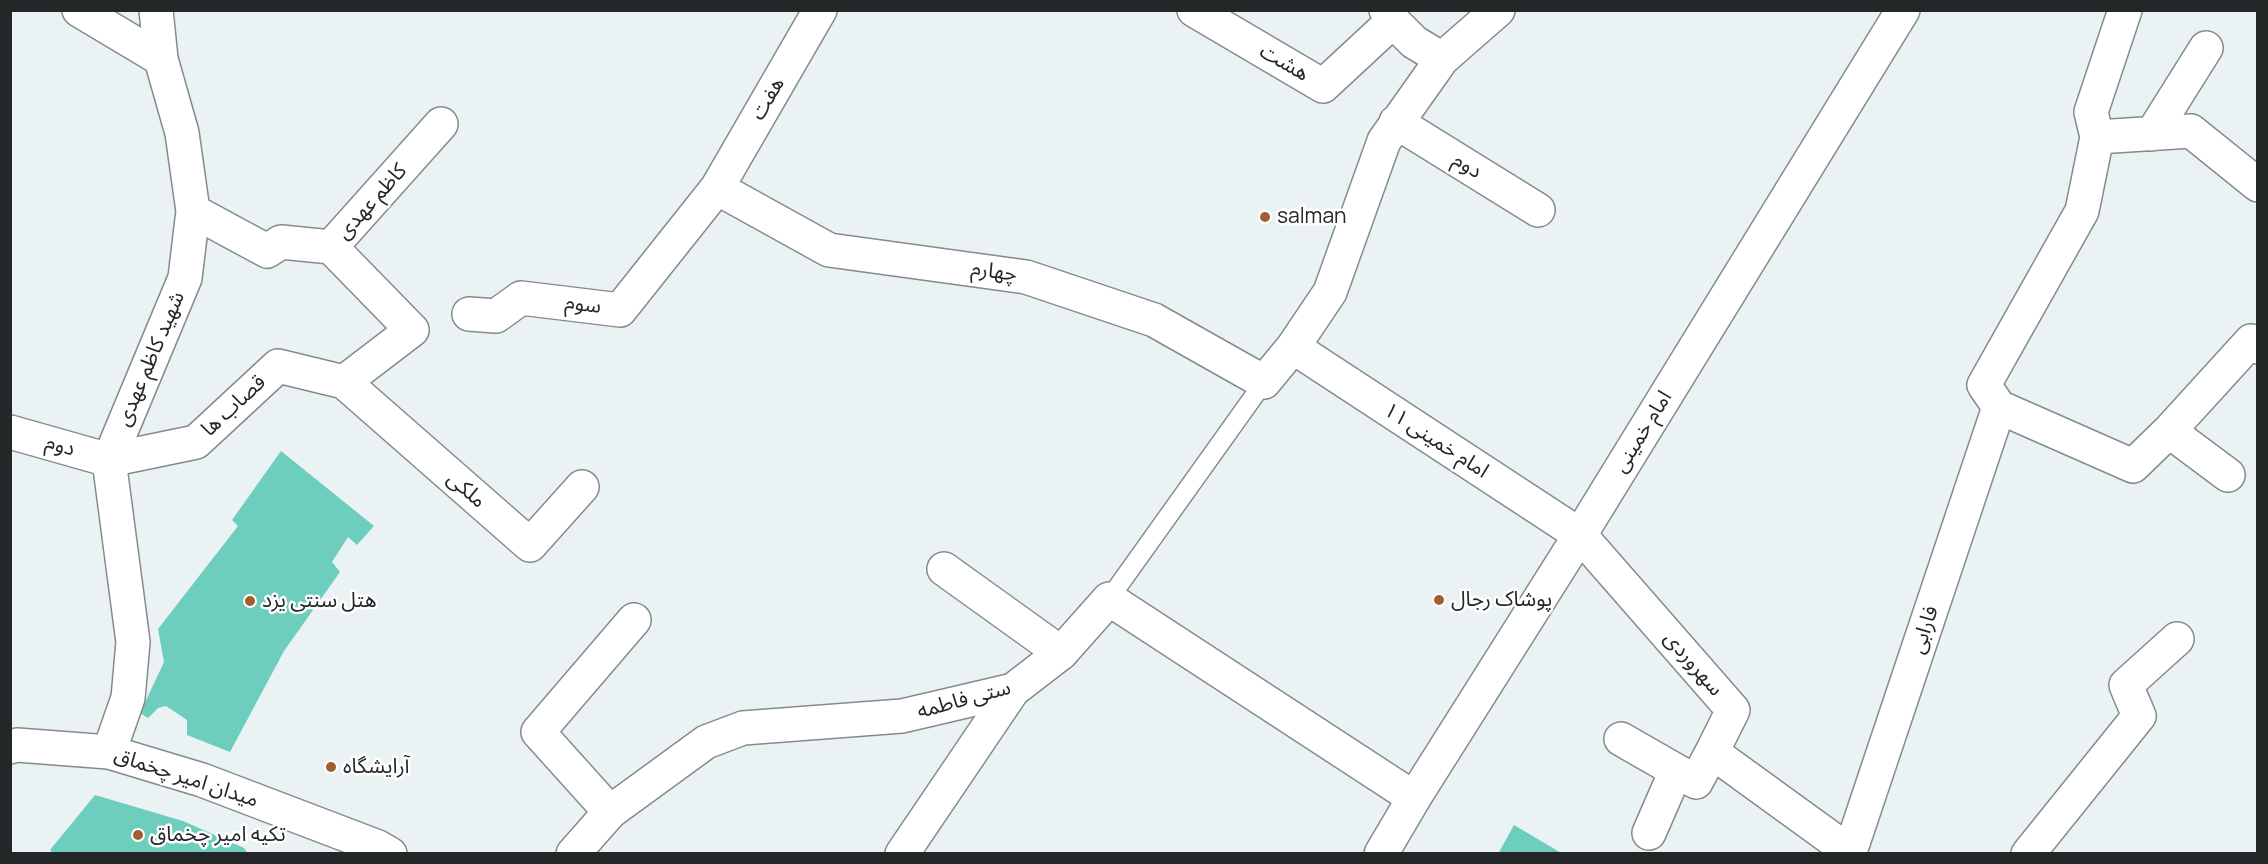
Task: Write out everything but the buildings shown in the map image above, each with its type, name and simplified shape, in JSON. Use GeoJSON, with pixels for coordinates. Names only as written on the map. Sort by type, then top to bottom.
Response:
{"type":"FeatureCollection","features":[{"type":"Feature","properties":{"kind":"street"},"geometry":{"type":"LineString","coordinates":[[80,10],[161,59]]}},
{"type":"Feature","properties":{"kind":"street"},"geometry":{"type":"LineString","coordinates":[[156,10],[161,59]]}},
{"type":"Feature","properties":{"kind":"street","name":"هفت"},"geometry":{"type":"LineString","coordinates":[[717,188],[820,10]]}},
{"type":"Feature","properties":{"kind":"street","name":"هشت"},"geometry":{"type":"LineString","coordinates":[[1194,10],[1323,86],[1390,16]]}},
{"type":"Feature","properties":{"kind":"street"},"geometry":{"type":"LineString","coordinates":[[1264,382],[1293,347],[1330,292],[1384,141],[1442,59],[1498,10]]}},
{"type":"Feature","properties":{"kind":"street","name":"امام خمینی"},"geometry":{"type":"LineString","coordinates":[[1381,854],[1903,10]]}},
{"type":"Feature","properties":{"kind":"street"},"geometry":{"type":"LineString","coordinates":[[2125,10],[2091,112],[2097,137],[2082,211],[1984,384],[1999,407],[2133,466],[2251,341],[2258,347]]}},
{"type":"Feature","properties":{"kind":"street"},"geometry":{"type":"LineString","coordinates":[[1390,16],[1414,42],[1442,59]]}},
{"type":"Feature","properties":{"kind":"street"},"geometry":{"type":"LineString","coordinates":[[2152,134],[2206,48]]}},
{"type":"Feature","properties":{"kind":"street","name":"شهید کاظم عهدی"},"geometry":{"type":"LineString","coordinates":[[109,460],[185,278],[193,211],[182,133],[161,59]]}},
{"type":"Feature","properties":{"kind":"street","name":"دوم"},"geometry":{"type":"LineString","coordinates":[[1396,122],[1538,210]]}},
{"type":"Feature","properties":{"kind":"street","name":"کاظم عهدی"},"geometry":{"type":"LineString","coordinates":[[193,211],[267,251],[281,242],[331,248],[441,124]]}},
{"type":"Feature","properties":{"kind":"street"},"geometry":{"type":"LineString","coordinates":[[2097,137],[2191,131],[2258,185]]}},
{"type":"Feature","properties":{"kind":"street","name":"سوم"},"geometry":{"type":"LineString","coordinates":[[469,314],[496,316],[521,298],[620,310],[717,188]]}},
{"type":"Feature","properties":{"kind":"street","name":"چهارم"},"geometry":{"type":"LineString","coordinates":[[717,188],[829,250],[1026,277],[1154,320],[1264,382]]}},
{"type":"Feature","properties":{"kind":"street"},"geometry":{"type":"LineString","coordinates":[[331,248],[412,330],[344,382]]}},
{"type":"Feature","properties":{"kind":"street","name":"امام خمینی ۱۱"},"geometry":{"type":"LineString","coordinates":[[1293,347],[1580,535]]}},
{"type":"Feature","properties":{"kind":"street","name":"قصاب ها"},"geometry":{"type":"LineString","coordinates":[[109,460],[196,442],[278,366],[344,382]]}},
{"type":"Feature","properties":{"kind":"street","name":"ملکی"},"geometry":{"type":"LineString","coordinates":[[344,382],[530,545],[582,487]]}},
{"type":"Feature","properties":{"kind":"street","name":"فارابی"},"geometry":{"type":"LineString","coordinates":[[1851,853],[1999,407]]}},
{"type":"Feature","properties":{"kind":"street"},"geometry":{"type":"LineString","coordinates":[[2169,430],[2228,475]]}},
{"type":"Feature","properties":{"kind":"street","name":"دوم"},"geometry":{"type":"LineString","coordinates":[[10,432],[109,460]]}},
{"type":"Feature","properties":{"kind":"street"},"geometry":{"type":"LineString","coordinates":[[109,460],[133,642],[128,698],[109,752]]}},
{"type":"Feature","properties":{"kind":"street","name":"سهروردی"},"geometry":{"type":"LineString","coordinates":[[1580,535],[1733,710],[1712,752]]}},
{"type":"Feature","properties":{"kind":"street"},"geometry":{"type":"LineString","coordinates":[[944,569],[1061,654]]}},
{"type":"Feature","properties":{"kind":"street"},"geometry":{"type":"LineString","coordinates":[[1109,599],[1414,798]]}},
{"type":"Feature","properties":{"kind":"street","name":"ستی فاطمه"},"geometry":{"type":"LineString","coordinates":[[573,854],[610,812],[706,742],[743,728],[902,716],[1014,690],[1061,654],[1109,599]]}},
{"type":"Feature","properties":{"kind":"street"},"geometry":{"type":"LineString","coordinates":[[610,812],[538,732],[634,620]]}},
{"type":"Feature","properties":{"kind":"street"},"geometry":{"type":"LineString","coordinates":[[2028,854],[2139,716],[2126,685],[2177,639]]}},
{"type":"Feature","properties":{"kind":"street"},"geometry":{"type":"LineString","coordinates":[[902,854],[1014,690]]}},
{"type":"Feature","properties":{"kind":"street"},"geometry":{"type":"LineString","coordinates":[[1621,738],[1696,782],[1712,752],[1851,853]]}},
{"type":"Feature","properties":{"kind":"street","name":"میدان امیر چخماق"},"geometry":{"type":"LineString","coordinates":[[10,747],[17,745],[109,752],[202,780],[378,847],[390,854]]}},
{"type":"Feature","properties":{"kind":"street"},"geometry":{"type":"LineString","coordinates":[[1649,833],[1676,771]]}},
{"type":"Feature","properties":{"kind":"lane"},"geometry":{"type":"LineString","coordinates":[[1109,599],[1264,382]]}},
{"type":"Feature","properties":{"kind":"place","name":"salman"},"geometry":{"type":"Point","coordinates":[1265,217]}},
{"type":"Feature","properties":{"kind":"place","name":"پوشاک رجال"},"geometry":{"type":"Point","coordinates":[1439,600]}},
{"type":"Feature","properties":{"kind":"place","name":"هتل سنتی یزد"},"geometry":{"type":"Point","coordinates":[250,601]}},
{"type":"Feature","properties":{"kind":"place","name":"آرایشگاه"},"geometry":{"type":"Point","coordinates":[331,767]}},
{"type":"Feature","properties":{"kind":"place","name":"تکیه امیر چخماق"},"geometry":{"type":"Point","coordinates":[138,835]}}]}
